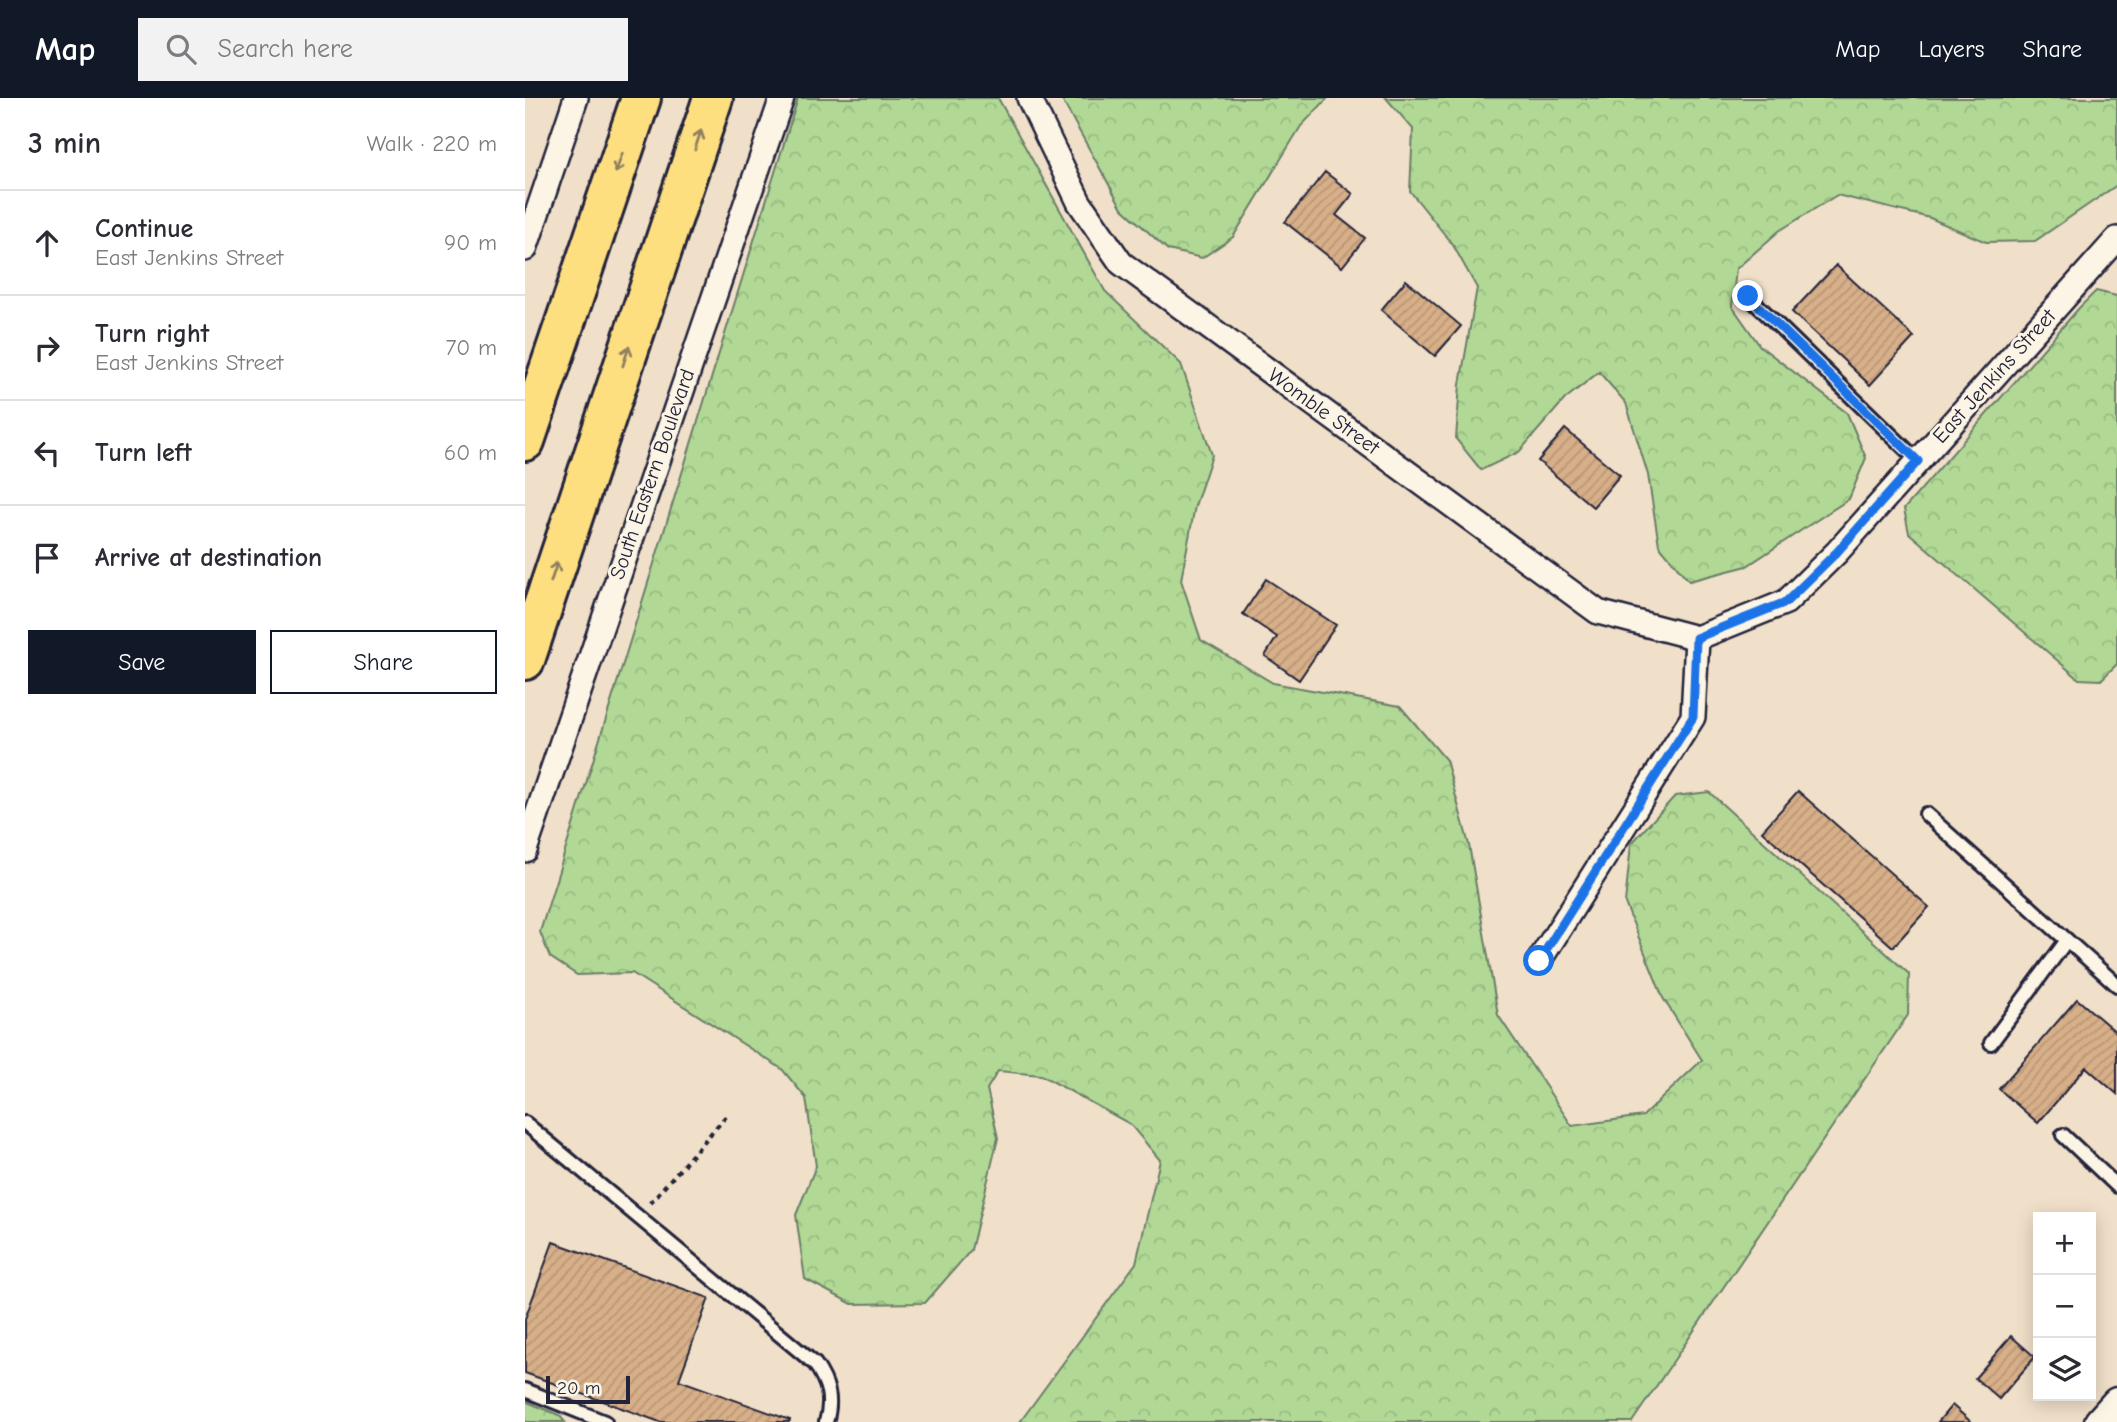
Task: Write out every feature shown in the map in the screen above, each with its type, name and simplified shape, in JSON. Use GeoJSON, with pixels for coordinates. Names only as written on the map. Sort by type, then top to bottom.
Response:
{"type":"FeatureCollection","features":[{"type":"Feature","properties":{"kind":"highway"},"geometry":{"type":"LineString","coordinates":[[525,441],[641,98]]}},
{"type":"Feature","properties":{"kind":"highway"},"geometry":{"type":"LineString","coordinates":[[525,660],[713,98]]}},
{"type":"Feature","properties":{"kind":"street"},"geometry":{"type":"LineString","coordinates":[[525,248],[576,98]]}},
{"type":"Feature","properties":{"kind":"street","name":"South Eastern Boulevard"},"geometry":{"type":"LineString","coordinates":[[525,850],[782,98]]}},
{"type":"Feature","properties":{"kind":"street","name":"Womble Street"},"geometry":{"type":"LineString","coordinates":[[1029,98],[1079,202],[1121,263],[1598,612],[1696,638]]}},
{"type":"Feature","properties":{"kind":"street","name":"East Jenkins Street"},"geometry":{"type":"LineString","coordinates":[[1696,638],[1786,602],[1837,552],[2117,239]]}},
{"type":"Feature","properties":{"kind":"street"},"geometry":{"type":"LineString","coordinates":[[1539,961],[1693,717],[1696,638]]}},
{"type":"Feature","properties":{"kind":"street"},"geometry":{"type":"LineString","coordinates":[[2100,1422],[2117,1403]]}},
{"type":"Feature","properties":{"kind":"lane"},"geometry":{"type":"LineString","coordinates":[[1748,296],[1918,461]]}},
{"type":"Feature","properties":{"kind":"lane"},"geometry":{"type":"LineString","coordinates":[[1926,814],[2117,985]]}},
{"type":"Feature","properties":{"kind":"lane"},"geometry":{"type":"LineString","coordinates":[[1991,1043],[2067,940]]}},
{"type":"Feature","properties":{"kind":"lane"},"geometry":{"type":"LineString","coordinates":[[525,1123],[815,1364],[827,1382],[830,1408],[826,1422]]}},
{"type":"Feature","properties":{"kind":"lane"},"geometry":{"type":"LineString","coordinates":[[2063,1135],[2117,1186]]}},
{"type":"Feature","properties":{"kind":"lane"},"geometry":{"type":"LineString","coordinates":[[525,1390],[605,1422]]}},
{"type":"Feature","properties":{"kind":"path"},"geometry":{"type":"LineString","coordinates":[[661,1191],[729,1113]]}},
{"type":"Feature","properties":{"kind":"green space"},"geometry":{"type":"Polygon","coordinates":[[[798,98],[998,98],[1105,291],[1181,364],[1212,455],[1195,506],[1181,580],[1201,640],[1273,683],[1400,706],[1446,760],[1469,845],[1498,1015],[1572,1126],[1643,1116],[1702,1060],[1663,998],[1625,903],[1631,844],[1675,796],[1709,792],[1909,974],[1908,1015],[1632,1422],[1020,1422],[1136,1263],[1160,1160],[1130,1124],[1041,1075],[998,1071],[987,1089],[998,1138],[971,1250],[925,1303],[852,1304],[805,1279],[796,1215],[816,1166],[806,1098],[782,1069],[632,973],[577,975],[550,957],[540,932],[798,98]]]}},
{"type":"Feature","properties":{"kind":"green space"},"geometry":{"type":"Polygon","coordinates":[[[1061,98],[1328,98],[1301,126],[1233,237],[1202,258],[1168,250],[1122,208],[1061,98]]]}},
{"type":"Feature","properties":{"kind":"green space"},"geometry":{"type":"Polygon","coordinates":[[[1386,98],[2117,98],[2117,185],[2035,241],[1986,242],[1930,218],[1837,195],[1779,231],[1736,269],[1732,306],[1760,346],[1847,413],[1866,458],[1849,499],[1747,566],[1689,581],[1659,545],[1648,475],[1626,403],[1599,372],[1565,399],[1519,452],[1481,470],[1456,439],[1460,384],[1477,288],[1453,245],[1410,191],[1413,129],[1386,98]]]}},
{"type":"Feature","properties":{"kind":"green space"},"geometry":{"type":"Polygon","coordinates":[[[2096,291],[2117,296],[2117,664],[2101,680],[2079,679],[1909,533],[1904,509],[2096,291]]]}},
{"type":"Feature","properties":{"kind":"green space"},"geometry":{"type":"Polygon","coordinates":[[[525,1401],[559,1415],[565,1422],[525,1422],[525,1401]]]}},
{"type":"Feature","properties":{"kind":"building"},"geometry":{"type":"Polygon","coordinates":[[[1325,172],[1353,194],[1336,215],[1365,238],[1342,267],[1285,222],[1325,172]]]}},
{"type":"Feature","properties":{"kind":"building"},"geometry":{"type":"Polygon","coordinates":[[[1836,265],[1914,337],[1870,385],[1792,312],[1836,265]]]}},
{"type":"Feature","properties":{"kind":"building"},"geometry":{"type":"Polygon","coordinates":[[[1406,280],[1461,326],[1435,356],[1381,310],[1406,280]]]}},
{"type":"Feature","properties":{"kind":"building"},"geometry":{"type":"Polygon","coordinates":[[[1565,429],[1620,475],[1593,507],[1538,461],[1565,429]]]}},
{"type":"Feature","properties":{"kind":"building"},"geometry":{"type":"Polygon","coordinates":[[[1266,579],[1336,625],[1299,680],[1265,656],[1277,637],[1243,614],[1266,579]]]}},
{"type":"Feature","properties":{"kind":"building"},"geometry":{"type":"Polygon","coordinates":[[[1798,791],[1929,907],[1893,947],[1762,831],[1798,791]]]}},
{"type":"Feature","properties":{"kind":"building"},"geometry":{"type":"Polygon","coordinates":[[[2077,999],[2117,1033],[2117,1094],[2086,1067],[2038,1123],[1999,1089],[2077,999]]]}},
{"type":"Feature","properties":{"kind":"building"},"geometry":{"type":"Polygon","coordinates":[[[553,1242],[709,1298],[679,1380],[790,1420],[789,1422],[660,1422],[525,1373],[525,1319],[553,1242]]]}},
{"type":"Feature","properties":{"kind":"building"},"geometry":{"type":"Polygon","coordinates":[[[2011,1336],[2033,1355],[2033,1359],[1999,1399],[1975,1378],[2011,1336]]]}},
{"type":"Feature","properties":{"kind":"building"},"geometry":{"type":"Polygon","coordinates":[[[1952,1405],[1971,1422],[1938,1422],[1952,1405]]]}},
{"type":"Feature","properties":{"kind":"route"},"geometry":{"type":"LineString","coordinates":[[1539,961],[1693,717],[1696,638],[1786,602],[1837,552],[1918,461],[1748,296]]}}]}
